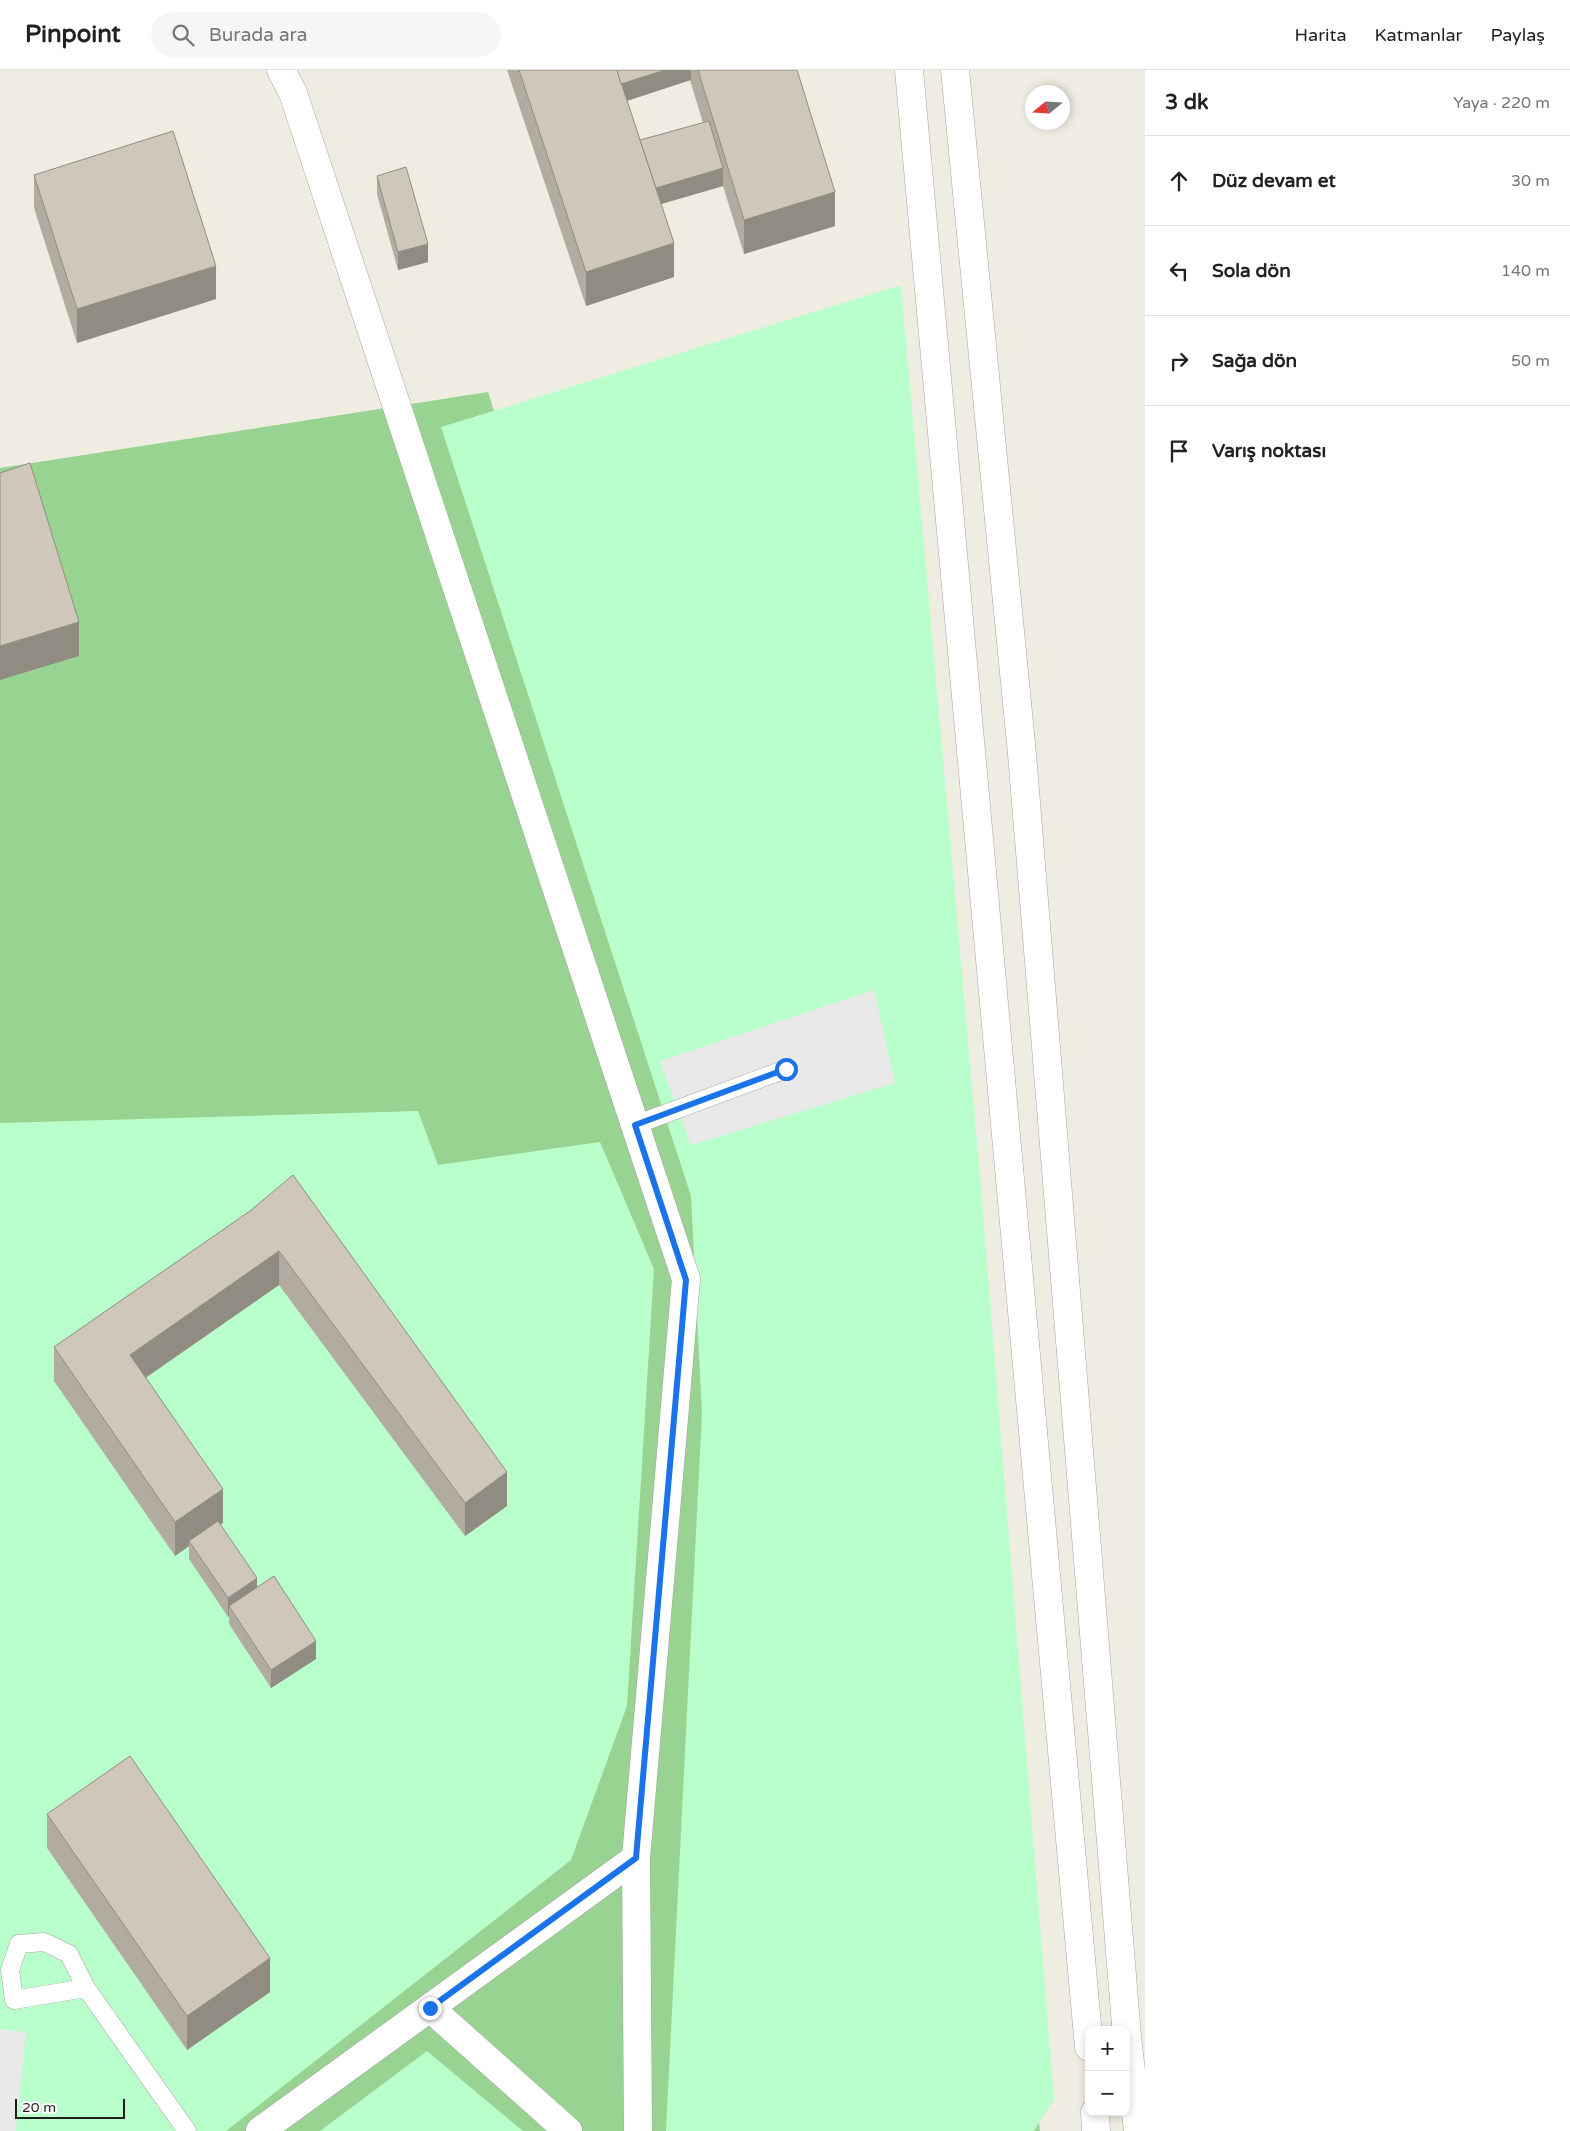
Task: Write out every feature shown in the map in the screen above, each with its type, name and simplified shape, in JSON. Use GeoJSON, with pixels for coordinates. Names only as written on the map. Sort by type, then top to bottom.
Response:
{"type":"FeatureCollection","features":[{"type":"Feature","properties":{"kind":"street"},"geometry":{"type":"LineString","coordinates":[[909,70],[1087,2026]]}},
{"type":"Feature","properties":{"kind":"street"},"geometry":{"type":"LineString","coordinates":[[955,70],[1022,754],[1126,2027],[1138,2131]]}},
{"type":"Feature","properties":{"kind":"street"},"geometry":{"type":"LineString","coordinates":[[288,78],[686,1280],[636,1858],[638,2131]]}},
{"type":"Feature","properties":{"kind":"street"},"geometry":{"type":"LineString","coordinates":[[260,2131],[636,1858]]}},
{"type":"Feature","properties":{"kind":"street"},"geometry":{"type":"LineString","coordinates":[[430,2008],[568,2131]]}},
{"type":"Feature","properties":{"kind":"street"},"geometry":{"type":"LineString","coordinates":[[1094,2116],[1096,2131]]}},
{"type":"Feature","properties":{"kind":"lane"},"geometry":{"type":"LineString","coordinates":[[635,1125],[786,1069]]}},
{"type":"Feature","properties":{"kind":"lane"},"geometry":{"type":"LineString","coordinates":[[86,1988],[14,2000],[10,1970],[19,1944],[44,1942],[69,1954],[86,1988],[187,2131]]}},
{"type":"Feature","properties":{"kind":"green space"},"geometry":{"type":"Polygon","coordinates":[[[901,285],[981,1187],[1054,2099],[1034,2131],[666,2131],[702,1413],[691,1196],[441,427],[901,285]]]}},
{"type":"Feature","properties":{"kind":"green space"},"geometry":{"type":"Polygon","coordinates":[[[488,392],[694,1040],[942,1260],[1040,2131],[0,2131],[0,468],[488,392]]]}},
{"type":"Feature","properties":{"kind":"green space"},"geometry":{"type":"Polygon","coordinates":[[[418,1111],[438,1165],[600,1142],[654,1269],[627,1706],[571,1860],[226,2131],[0,2131],[0,1123],[418,1111]]]}},
{"type":"Feature","properties":{"kind":"green space"},"geometry":{"type":"Polygon","coordinates":[[[427,2051],[523,2131],[320,2131],[427,2051]]]}},
{"type":"Feature","properties":{"kind":"shaded area"},"geometry":{"type":"Polygon","coordinates":[[[874,990],[895,1083],[691,1145],[660,1061],[874,990]]]}},
{"type":"Feature","properties":{"kind":"shaded area"},"geometry":{"type":"Polygon","coordinates":[[[0,2029],[26,2032],[16,2131],[0,2131],[0,2029]]]}},
{"type":"Feature","properties":{"kind":"building"},"geometry":{"type":"Polygon","coordinates":[[[519,70],[617,70],[674,243],[586,272],[519,70]]]}},
{"type":"Feature","properties":{"kind":"building"},"geometry":{"type":"Polygon","coordinates":[[[617,70],[665,70],[621,84],[617,70]]]}},
{"type":"Feature","properties":{"kind":"building"},"geometry":{"type":"Polygon","coordinates":[[[698,70],[797,70],[835,192],[744,220],[698,70]]]}},
{"type":"Feature","properties":{"kind":"building"},"geometry":{"type":"Polygon","coordinates":[[[709,121],[723,168],[656,188],[640,140],[709,121]]]}},
{"type":"Feature","properties":{"kind":"building"},"geometry":{"type":"Polygon","coordinates":[[[173,131],[216,266],[77,309],[34,175],[173,131]]]}},
{"type":"Feature","properties":{"kind":"building"},"geometry":{"type":"Polygon","coordinates":[[[406,167],[428,244],[398,252],[377,176],[406,167]]]}},
{"type":"Feature","properties":{"kind":"building"},"geometry":{"type":"Polygon","coordinates":[[[30,463],[79,622],[0,646],[0,473],[30,463]]]}},
{"type":"Feature","properties":{"kind":"building"},"geometry":{"type":"Polygon","coordinates":[[[293,1175],[507,1472],[465,1503],[279,1251],[130,1355],[223,1489],[175,1522],[54,1347],[250,1211],[293,1175]]]}},
{"type":"Feature","properties":{"kind":"building"},"geometry":{"type":"Polygon","coordinates":[[[218,1521],[257,1578],[228,1598],[189,1541],[218,1521]]]}},
{"type":"Feature","properties":{"kind":"building"},"geometry":{"type":"Polygon","coordinates":[[[274,1576],[316,1641],[271,1670],[229,1606],[274,1576]]]}},
{"type":"Feature","properties":{"kind":"building"},"geometry":{"type":"Polygon","coordinates":[[[130,1756],[270,1958],[187,2016],[47,1814],[130,1756]]]}},
{"type":"Feature","properties":{"kind":"route"},"geometry":{"type":"LineString","coordinates":[[430,2008],[636,1858],[686,1280],[635,1125],[786,1069]]}}]}
